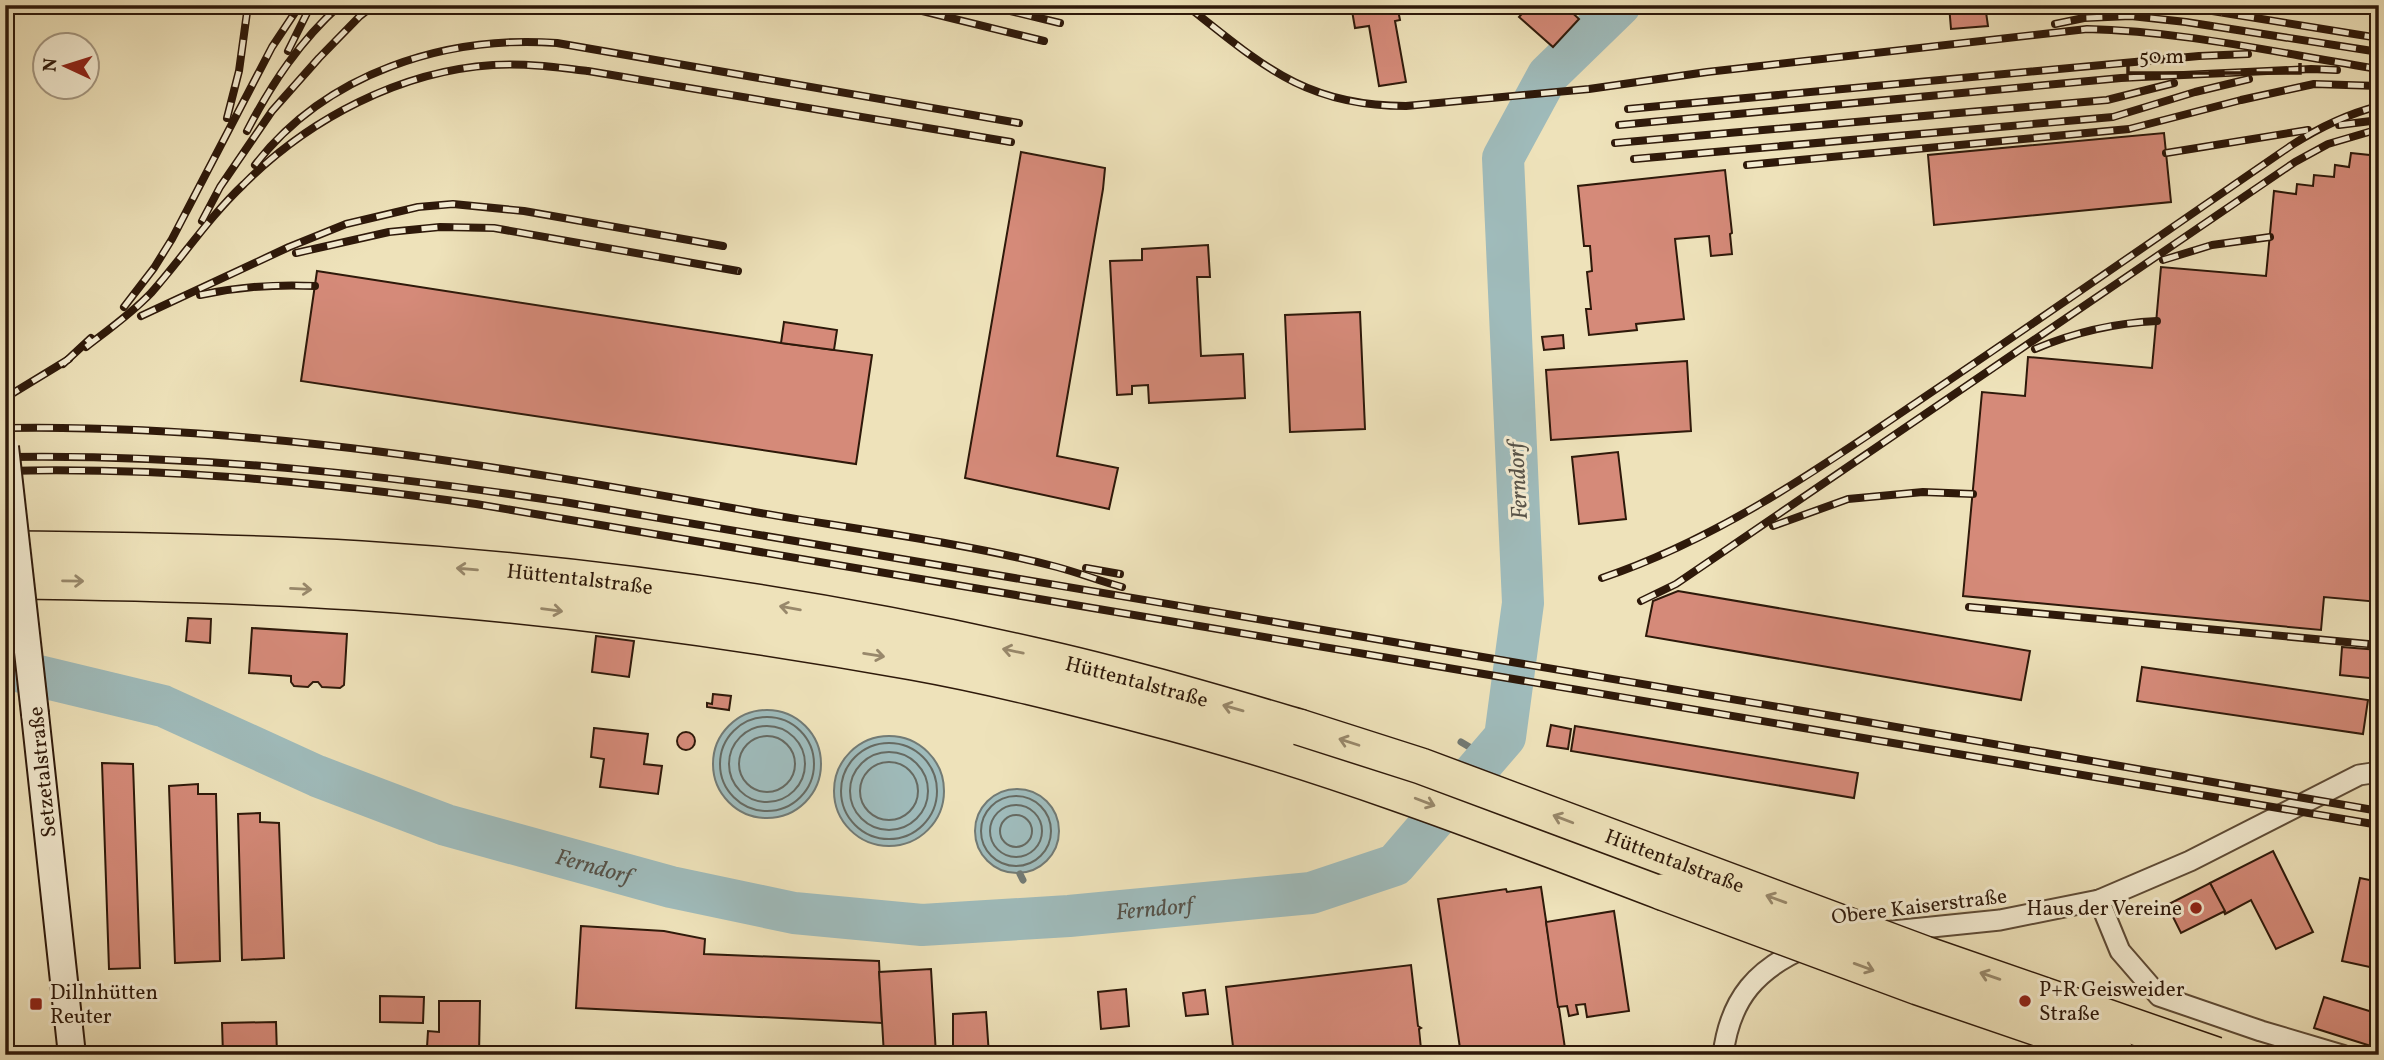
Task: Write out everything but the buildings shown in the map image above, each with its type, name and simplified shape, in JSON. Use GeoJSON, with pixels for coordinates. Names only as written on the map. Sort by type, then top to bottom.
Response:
{"type":"FeatureCollection","features":[{"type":"Feature","properties":{"kind":"highway","name":"Hüttentalstraße"},"geometry":{"type":"LineString","coordinates":[[5,549],[176,551],[363,559],[540,575],[777,606],[1033,655],[1166,688],[1295,742],[1409,796],[1918,987],[2116,1055]]}},
{"type":"Feature","properties":{"kind":"highway","name":"Hüttentalstraße"},"geometry":{"type":"LineString","coordinates":[[5,580],[175,583],[358,592],[538,608],[731,633],[917,663],[1150,717],[1421,766],[1924,954],[2216,1055]]}},
{"type":"Feature","properties":{"kind":"street","name":"Setzetalstraße"},"geometry":{"type":"LineString","coordinates":[[5,447],[72,1055]]}},
{"type":"Feature","properties":{"kind":"street","name":"Obere Kaiserstraße"},"geometry":{"type":"LineString","coordinates":[[1723,1055],[1726,1031],[1736,1005],[1756,978],[1783,957],[1820,942],[2000,920],[2099,900],[2190,861],[2358,775],[2379,772]]}},
{"type":"Feature","properties":{"kind":"street"},"geometry":{"type":"LineString","coordinates":[[2099,900],[2120,951],[2160,996],[2261,1031],[2342,1055]]}},
{"type":"Feature","properties":{"kind":"water"},"geometry":{"type":"Polygon","coordinates":[[[767,710],[788,714],[805,726],[817,743],[821,764],[817,785],[805,802],[788,814],[767,818],[746,814],[729,802],[717,785],[713,764],[717,743],[729,726],[746,714],[767,710]]]}},
{"type":"Feature","properties":{"kind":"water"},"geometry":{"type":"Polygon","coordinates":[[[889,736],[910,740],[928,752],[940,770],[944,791],[940,812],[928,830],[910,842],[889,846],[868,842],[850,830],[838,812],[834,791],[838,770],[850,752],[868,740],[889,736]]]}},
{"type":"Feature","properties":{"kind":"water"},"geometry":{"type":"Polygon","coordinates":[[[1017,789],[1033,792],[1047,801],[1056,815],[1059,831],[1056,847],[1047,861],[1033,870],[1017,873],[1001,870],[987,861],[978,847],[975,831],[978,815],[987,801],[1001,792],[1017,789]]]}},
{"type":"Feature","properties":{"kind":"waterway","name":"Ferndorf"},"geometry":{"type":"LineString","coordinates":[[5,668],[163,706],[317,776],[446,825],[671,887],[794,913],[922,925],[1069,916],[1311,893],[1395,865],[1505,737],[1523,603],[1503,158],[1548,75],[1620,5]]}},
{"type":"Feature","properties":{"kind":"waterway"},"geometry":{"type":"LineString","coordinates":[[1461,742],[1488,758]]}},
{"type":"Feature","properties":{"kind":"waterway"},"geometry":{"type":"LineString","coordinates":[[1020,874],[1023,880]]}},
{"type":"Feature","properties":{"kind":"waterway"},"geometry":{"type":"LineString","coordinates":[[1034,902],[1041,918]]}},
{"type":"Feature","properties":{"kind":"railway"},"geometry":{"type":"LineString","coordinates":[[227,118],[239,71],[248,5]]}},
{"type":"Feature","properties":{"kind":"railway"},"geometry":{"type":"LineString","coordinates":[[124,307],[172,239],[272,47],[300,5]]}},
{"type":"Feature","properties":{"kind":"railway"},"geometry":{"type":"LineString","coordinates":[[288,51],[311,5]]}},
{"type":"Feature","properties":{"kind":"railway"},"geometry":{"type":"LineString","coordinates":[[247,131],[288,64],[312,33],[340,5]]}},
{"type":"Feature","properties":{"kind":"railway"},"geometry":{"type":"LineString","coordinates":[[202,221],[220,187],[272,111],[319,58],[374,5]]}},
{"type":"Feature","properties":{"kind":"railway"},"geometry":{"type":"LineString","coordinates":[[898,5],[1044,41]]}},
{"type":"Feature","properties":{"kind":"railway"},"geometry":{"type":"LineString","coordinates":[[985,5],[1060,23]]}},
{"type":"Feature","properties":{"kind":"railway"},"geometry":{"type":"LineString","coordinates":[[1186,5],[1262,63],[1311,90],[1339,99],[1406,106],[1589,89],[1707,72],[2087,29],[2197,39],[2379,69]]}},
{"type":"Feature","properties":{"kind":"railway"},"geometry":{"type":"LineString","coordinates":[[2175,5],[2379,38]]}},
{"type":"Feature","properties":{"kind":"railway"},"geometry":{"type":"LineString","coordinates":[[2055,24],[2084,18],[2131,16],[2379,52]]}},
{"type":"Feature","properties":{"kind":"railway"},"geometry":{"type":"LineString","coordinates":[[255,165],[284,133],[316,106],[352,84],[391,66],[431,54],[515,42],[557,43],[1019,123]]}},
{"type":"Feature","properties":{"kind":"railway"},"geometry":{"type":"LineString","coordinates":[[1628,109],[2199,56],[2248,54]]}},
{"type":"Feature","properties":{"kind":"railway"},"geometry":{"type":"LineString","coordinates":[[86,347],[144,300],[231,197],[297,139],[327,119],[390,88],[458,69],[517,65],[588,71],[1011,142]]}},
{"type":"Feature","properties":{"kind":"railway"},"geometry":{"type":"LineString","coordinates":[[1619,125],[2121,78],[2337,70]]}},
{"type":"Feature","properties":{"kind":"railway"},"geometry":{"type":"LineString","coordinates":[[1634,159],[2113,117],[2249,79]]}},
{"type":"Feature","properties":{"kind":"railway"},"geometry":{"type":"LineString","coordinates":[[1615,143],[2107,100],[2174,83]]}},
{"type":"Feature","properties":{"kind":"railway"},"geometry":{"type":"LineString","coordinates":[[1747,165],[2129,129],[2314,84],[2379,86]]}},
{"type":"Feature","properties":{"kind":"railway"},"geometry":{"type":"LineString","coordinates":[[1602,578],[1687,543],[1767,500],[1882,426],[2292,145],[2334,122],[2379,106]]}},
{"type":"Feature","properties":{"kind":"railway"},"geometry":{"type":"LineString","coordinates":[[2339,125],[2379,120]]}},
{"type":"Feature","properties":{"kind":"railway"},"geometry":{"type":"LineString","coordinates":[[1641,601],[1676,584],[2295,162],[2328,144],[2379,129]]}},
{"type":"Feature","properties":{"kind":"railway"},"geometry":{"type":"LineString","coordinates":[[2166,153],[2308,130]]}},
{"type":"Feature","properties":{"kind":"railway"},"geometry":{"type":"LineString","coordinates":[[141,316],[289,247],[346,224],[418,207],[453,204],[524,211],[723,246]]}},
{"type":"Feature","properties":{"kind":"railway"},"geometry":{"type":"LineString","coordinates":[[296,253],[389,232],[440,227],[494,228],[738,271]]}},
{"type":"Feature","properties":{"kind":"railway"},"geometry":{"type":"LineString","coordinates":[[2163,260],[2212,245],[2270,237]]}},
{"type":"Feature","properties":{"kind":"railway"},"geometry":{"type":"LineString","coordinates":[[200,295],[257,287],[315,286]]}},
{"type":"Feature","properties":{"kind":"railway"},"geometry":{"type":"LineString","coordinates":[[2035,349],[2095,329],[2157,321]]}},
{"type":"Feature","properties":{"kind":"railway"},"geometry":{"type":"LineString","coordinates":[[63,364],[91,338]]}},
{"type":"Feature","properties":{"kind":"railway"},"geometry":{"type":"LineString","coordinates":[[5,398],[69,359]]}},
{"type":"Feature","properties":{"kind":"railway"},"geometry":{"type":"LineString","coordinates":[[5,428],[192,433],[286,441],[472,464],[981,550],[1057,567],[1122,587]]}},
{"type":"Feature","properties":{"kind":"railway"},"geometry":{"type":"LineString","coordinates":[[5,457],[146,459],[285,468],[564,502],[2379,811]]}},
{"type":"Feature","properties":{"kind":"railway"},"geometry":{"type":"LineString","coordinates":[[5,471],[123,471],[241,478],[476,504],[2379,825]]}},
{"type":"Feature","properties":{"kind":"railway"},"geometry":{"type":"LineString","coordinates":[[1773,526],[1848,499],[1923,492],[1973,494]]}},
{"type":"Feature","properties":{"kind":"railway"},"geometry":{"type":"LineString","coordinates":[[1086,568],[1120,574]]}},
{"type":"Feature","properties":{"kind":"railway"},"geometry":{"type":"LineString","coordinates":[[1969,607],[2379,645]]}},
{"type":"Feature","properties":{"kind":"place","name":"Haus der Vereine"},"geometry":{"type":"Point","coordinates":[2196,908]}},
{"type":"Feature","properties":{"kind":"place","name":"P+R Geisweider Straße"},"geometry":{"type":"Point","coordinates":[2025,1001]}},
{"type":"Feature","properties":{"kind":"place","name":"Dillnhütten Reuter"},"geometry":{"type":"Point","coordinates":[36,1004]}}]}
